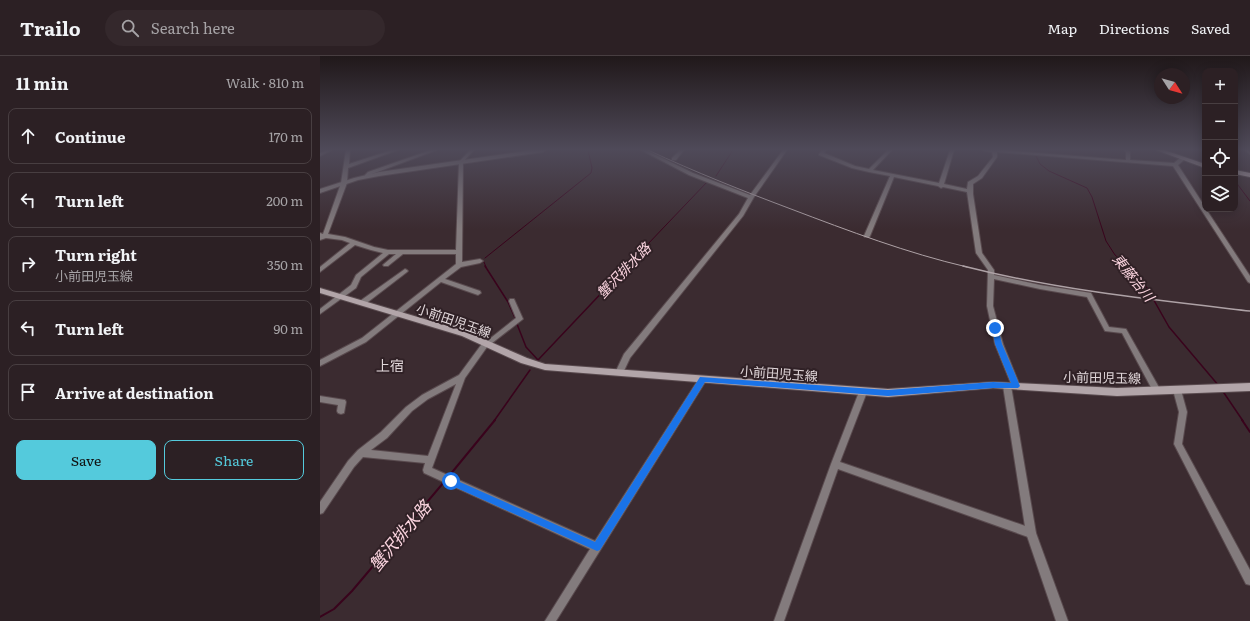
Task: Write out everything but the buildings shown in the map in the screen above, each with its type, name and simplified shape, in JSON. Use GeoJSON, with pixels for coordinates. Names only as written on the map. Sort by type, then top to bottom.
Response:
{"type":"FeatureCollection","features":[{"type":"Feature","properties":{"kind":"main road","name":"小前田児玉線"},"geometry":{"type":"LineString","coordinates":[[320,290],[464,334],[486,343],[509,356],[531,364],[545,367],[888,393],[993,385],[1096,391],[1158,391],[1250,387]]}},
{"type":"Feature","properties":{"kind":"street"},"geometry":{"type":"LineString","coordinates":[[345,176],[344,183],[322,237],[355,242],[373,249],[388,252],[459,252]]}},
{"type":"Feature","properties":{"kind":"street"},"geometry":{"type":"LineString","coordinates":[[320,191],[367,176]]}},
{"type":"Feature","properties":{"kind":"street"},"geometry":{"type":"LineString","coordinates":[[459,265],[461,176]]}},
{"type":"Feature","properties":{"kind":"street"},"geometry":{"type":"LineString","coordinates":[[697,176],[751,197]]}},
{"type":"Feature","properties":{"kind":"street"},"geometry":{"type":"LineString","coordinates":[[619,373],[627,356],[740,215],[766,176]]}},
{"type":"Feature","properties":{"kind":"street"},"geometry":{"type":"LineString","coordinates":[[867,236],[892,176]]}},
{"type":"Feature","properties":{"kind":"street"},"geometry":{"type":"LineString","coordinates":[[894,176],[970,191]]}},
{"type":"Feature","properties":{"kind":"street"},"geometry":{"type":"LineString","coordinates":[[941,186],[944,176]]}},
{"type":"Feature","properties":{"kind":"street"},"geometry":{"type":"LineString","coordinates":[[981,176],[970,183],[970,191],[979,253],[991,270],[990,306],[999,344],[1012,386],[1030,533],[1062,621]]}},
{"type":"Feature","properties":{"kind":"street"},"geometry":{"type":"LineString","coordinates":[[1182,176],[1250,281]]}},
{"type":"Feature","properties":{"kind":"street"},"geometry":{"type":"LineString","coordinates":[[320,270],[355,242]]}},
{"type":"Feature","properties":{"kind":"street"},"geometry":{"type":"LineString","coordinates":[[320,312],[354,286],[358,276],[388,252]]}},
{"type":"Feature","properties":{"kind":"street"},"geometry":{"type":"LineString","coordinates":[[386,265],[402,252]]}},
{"type":"Feature","properties":{"kind":"street"},"geometry":{"type":"LineString","coordinates":[[320,363],[364,340],[459,265],[480,261]]}},
{"type":"Feature","properties":{"kind":"street"},"geometry":{"type":"LineString","coordinates":[[362,303],[405,271]]}},
{"type":"Feature","properties":{"kind":"street"},"geometry":{"type":"LineString","coordinates":[[990,276],[1040,287],[1089,295],[1107,329],[1124,330],[1158,391]]}},
{"type":"Feature","properties":{"kind":"street"},"geometry":{"type":"LineString","coordinates":[[441,280],[478,293]]}},
{"type":"Feature","properties":{"kind":"street"},"geometry":{"type":"LineString","coordinates":[[512,301],[520,319],[486,343],[462,377],[427,470],[446,480],[597,547]]}},
{"type":"Feature","properties":{"kind":"street"},"geometry":{"type":"LineString","coordinates":[[320,510],[351,464],[361,453],[384,435],[413,406],[425,397],[462,377]]}},
{"type":"Feature","properties":{"kind":"street"},"geometry":{"type":"LineString","coordinates":[[550,621],[703,379]]}},
{"type":"Feature","properties":{"kind":"street"},"geometry":{"type":"LineString","coordinates":[[1177,390],[1183,412],[1178,444],[1250,580]]}},
{"type":"Feature","properties":{"kind":"street"},"geometry":{"type":"LineString","coordinates":[[779,621],[835,464],[863,392]]}},
{"type":"Feature","properties":{"kind":"street"},"geometry":{"type":"LineString","coordinates":[[320,399],[342,402],[340,411]]}},
{"type":"Feature","properties":{"kind":"street"},"geometry":{"type":"LineString","coordinates":[[361,453],[430,460]]}},
{"type":"Feature","properties":{"kind":"street"},"geometry":{"type":"LineString","coordinates":[[835,464],[1030,533]]}},
{"type":"Feature","properties":{"kind":"waterway"},"geometry":{"type":"LineString","coordinates":[[485,258],[587,176]]}},
{"type":"Feature","properties":{"kind":"waterway","name":"東藤治川"},"geometry":{"type":"LineString","coordinates":[[1061,176],[1087,188],[1092,197],[1106,241],[1115,255],[1128,267]]}},
{"type":"Feature","properties":{"kind":"waterway","name":"蟹沢排水路"},"geometry":{"type":"LineString","coordinates":[[626,267],[708,181]]}},
{"type":"Feature","properties":{"kind":"waterway"},"geometry":{"type":"LineString","coordinates":[[1238,185],[1250,201]]}},
{"type":"Feature","properties":{"kind":"waterway"},"geometry":{"type":"LineString","coordinates":[[484,262],[486,267]]}},
{"type":"Feature","properties":{"kind":"waterway"},"geometry":{"type":"LineString","coordinates":[[485,266],[508,302],[516,320]]}},
{"type":"Feature","properties":{"kind":"waterway","name":"蟹沢排水路"},"geometry":{"type":"LineString","coordinates":[[517,324],[526,347],[538,360],[627,266]]}},
{"type":"Feature","properties":{"kind":"waterway","name":"東藤治川"},"geometry":{"type":"LineString","coordinates":[[1128,267],[1147,288],[1169,327],[1219,386]]}},
{"type":"Feature","properties":{"kind":"waterway","name":"蟹沢排水路"},"geometry":{"type":"LineString","coordinates":[[494,421],[530,370]]}},
{"type":"Feature","properties":{"kind":"waterway","name":"東藤治川"},"geometry":{"type":"LineString","coordinates":[[1222,390],[1243,421]]}},
{"type":"Feature","properties":{"kind":"waterway","name":"蟹沢排水路"},"geometry":{"type":"LineString","coordinates":[[449,476],[495,420]]}},
{"type":"Feature","properties":{"kind":"waterway","name":"東藤治川"},"geometry":{"type":"LineString","coordinates":[[1242,420],[1250,432]]}},
{"type":"Feature","properties":{"kind":"waterway","name":"蟹沢排水路"},"geometry":{"type":"LineString","coordinates":[[320,617],[334,609],[352,591],[444,482]]}},
{"type":"Feature","properties":{"kind":"railway"},"geometry":{"type":"LineString","coordinates":[[708,176],[878,241],[965,266]]}},
{"type":"Feature","properties":{"kind":"railway"},"geometry":{"type":"LineString","coordinates":[[965,266],[1034,282],[1070,288],[1250,311]]}},
{"type":"Feature","properties":{"kind":"district","name":"上宿"},"geometry":{"type":"Point","coordinates":[390,365]}},
{"type":"Feature","properties":{"kind":"route"},"geometry":{"type":"LineString","coordinates":[[451,481],[597,547],[703,379],[888,393],[993,385],[1016,386],[999,344],[995,328]]}}]}
